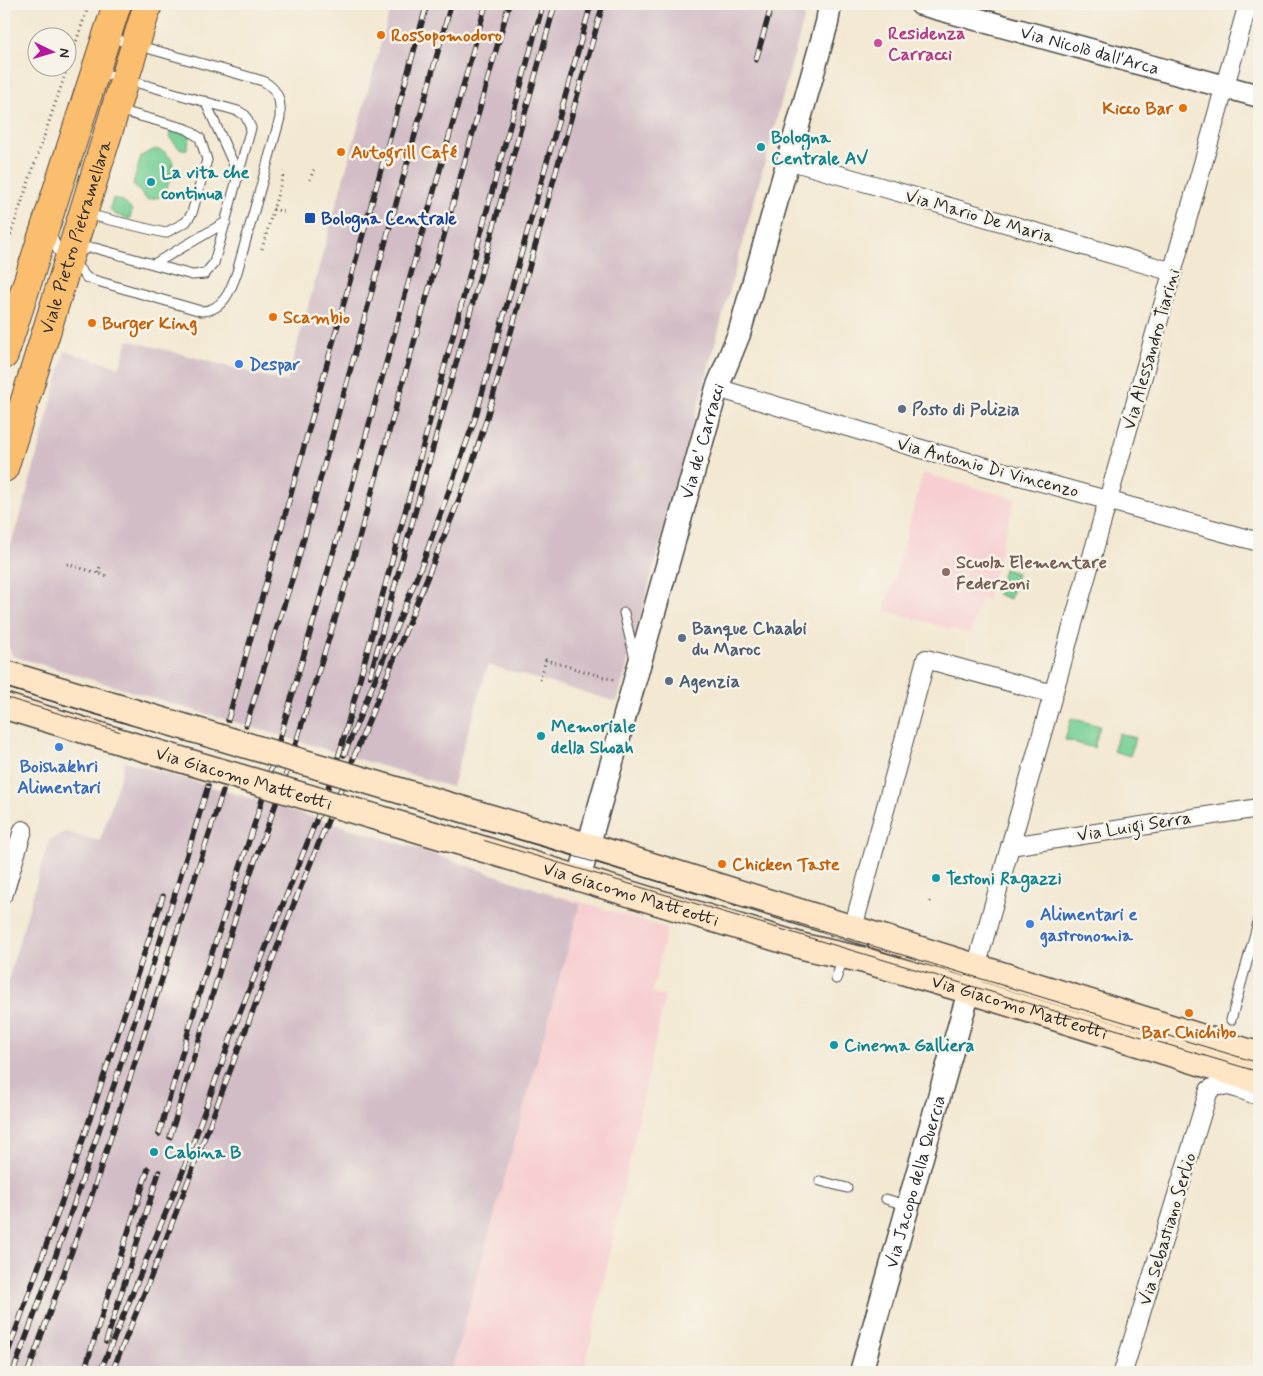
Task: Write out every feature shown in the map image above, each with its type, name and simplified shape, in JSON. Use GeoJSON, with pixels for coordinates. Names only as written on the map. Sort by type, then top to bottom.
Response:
{"type":"FeatureCollection","features":[{"type":"Feature","properties":{"kind":"main road","name":"Viale Pietro Pietramellara"},"geometry":{"type":"LineString","coordinates":[[4,355],[117,4]]}},
{"type":"Feature","properties":{"kind":"main road","name":"Viale Pietro Pietramellara"},"geometry":{"type":"LineString","coordinates":[[4,468],[10,428],[83,213],[148,4]]}},
{"type":"Feature","properties":{"kind":"main road","name":"Via Giacomo Matteotti"},"geometry":{"type":"LineString","coordinates":[[4,673],[482,816],[589,846],[1259,1054]]}},
{"type":"Feature","properties":{"kind":"main road","name":"Via Giacomo Matteotti"},"geometry":{"type":"LineString","coordinates":[[4,706],[805,947],[840,968],[969,991],[1259,1081]]}},
{"type":"Feature","properties":{"kind":"street","name":"Via de' Carracci"},"geometry":{"type":"LineString","coordinates":[[580,879],[630,677],[717,388],[739,334],[830,4]]}},
{"type":"Feature","properties":{"kind":"street","name":"Via Nicolò dall'Arca"},"geometry":{"type":"LineString","coordinates":[[921,4],[1259,96]]}},
{"type":"Feature","properties":{"kind":"street","name":"Via Alessandro Tiarini"},"geometry":{"type":"LineString","coordinates":[[969,991],[1248,4]]}},
{"type":"Feature","properties":{"kind":"street","name":"Via Mario De Maria"},"geometry":{"type":"LineString","coordinates":[[788,160],[1173,272]]}},
{"type":"Feature","properties":{"kind":"street","name":"Via Antonio Di Vincenzo"},"geometry":{"type":"LineString","coordinates":[[717,388],[914,447],[1259,542]]}},
{"type":"Feature","properties":{"kind":"street"},"geometry":{"type":"LineString","coordinates":[[853,928],[926,659],[1053,694]]}},
{"type":"Feature","properties":{"kind":"street","name":"Via Luigi Serra"},"geometry":{"type":"LineString","coordinates":[[1010,846],[1259,808]]}},
{"type":"Feature","properties":{"kind":"street"},"geometry":{"type":"LineString","coordinates":[[4,893],[24,830]]}},
{"type":"Feature","properties":{"kind":"street","name":"Via Jacopo della Quercia"},"geometry":{"type":"LineString","coordinates":[[861,1372],[969,991]]}},
{"type":"Feature","properties":{"kind":"street","name":"Via Sebastiano Serlio"},"geometry":{"type":"LineString","coordinates":[[1123,1372],[1206,1098],[1213,1087],[1223,1085],[1259,1096]]}},
{"type":"Feature","properties":{"kind":"lane"},"geometry":{"type":"LineString","coordinates":[[52,206],[50,226],[52,242],[58,251],[68,257],[87,278],[208,311],[220,304],[228,295],[237,272],[280,118],[278,95],[271,85],[264,81],[107,36]]}},
{"type":"Feature","properties":{"kind":"lane"},"geometry":{"type":"LineString","coordinates":[[68,257],[88,248],[95,248],[192,275],[205,274],[214,263],[250,135],[250,121],[245,114],[238,111],[96,71]]}},
{"type":"Feature","properties":{"kind":"lane"},"geometry":{"type":"LineString","coordinates":[[205,101],[239,176]]}},
{"type":"Feature","properties":{"kind":"lane"},"geometry":{"type":"LineString","coordinates":[[83,213],[165,233],[175,230],[186,222],[192,213],[207,160],[200,138],[188,129],[116,110]]}},
{"type":"Feature","properties":{"kind":"lane"},"geometry":{"type":"LineString","coordinates":[[154,264],[226,222]]}},
{"type":"Feature","properties":{"kind":"lane"},"geometry":{"type":"LineString","coordinates":[[624,613],[630,677]]}},
{"type":"Feature","properties":{"kind":"lane"},"geometry":{"type":"LineString","coordinates":[[1231,1020],[1259,919]]}},
{"type":"Feature","properties":{"kind":"lane"},"geometry":{"type":"LineString","coordinates":[[820,1181],[847,1188]]}},
{"type":"Feature","properties":{"kind":"lane"},"geometry":{"type":"LineString","coordinates":[[886,1200],[908,1206]]}},
{"type":"Feature","properties":{"kind":"path"},"geometry":{"type":"LineString","coordinates":[[4,254],[90,4]]}},
{"type":"Feature","properties":{"kind":"path"},"geometry":{"type":"LineString","coordinates":[[310,180],[315,166]]}},
{"type":"Feature","properties":{"kind":"path"},"geometry":{"type":"LineString","coordinates":[[262,250],[284,172]]}},
{"type":"Feature","properties":{"kind":"path"},"geometry":{"type":"LineString","coordinates":[[265,206],[284,212]]}},
{"type":"Feature","properties":{"kind":"path"},"geometry":{"type":"LineString","coordinates":[[67,564],[107,576]]}},
{"type":"Feature","properties":{"kind":"path"},"geometry":{"type":"LineString","coordinates":[[98,573],[101,564]]}},
{"type":"Feature","properties":{"kind":"path"},"geometry":{"type":"LineString","coordinates":[[540,680],[546,660],[630,677]]}},
{"type":"Feature","properties":{"kind":"shaded area"},"geometry":{"type":"Polygon","coordinates":[[[392,4],[808,4],[617,702],[488,665],[452,787],[13,656],[4,638],[4,565],[24,503],[65,351],[120,367],[128,340],[287,382],[392,4]]]}},
{"type":"Feature","properties":{"kind":"shaded area","name":"Scuola Elementare Federzoni"},"geometry":{"type":"Polygon","coordinates":[[[923,473],[1015,499],[987,600],[981,598],[970,634],[884,610],[889,592],[891,592],[923,473]]]}},
{"type":"Feature","properties":{"kind":"shaded area"},"geometry":{"type":"Polygon","coordinates":[[[125,761],[415,848],[580,904],[451,1372],[4,1372],[4,993],[49,840],[65,832],[100,841],[125,761]]]}},
{"type":"Feature","properties":{"kind":"shaded area"},"geometry":{"type":"Polygon","coordinates":[[[561,896],[667,928],[652,993],[665,997],[584,1372],[427,1372],[561,896]]]}},
{"type":"Feature","properties":{"kind":"green space"},"geometry":{"type":"Polygon","coordinates":[[[171,129],[191,135],[186,150],[179,148],[169,137],[171,129]]]}},
{"type":"Feature","properties":{"kind":"green space"},"geometry":{"type":"Polygon","coordinates":[[[155,149],[165,152],[173,161],[171,178],[163,196],[147,200],[133,184],[141,156],[155,149]]]}},
{"type":"Feature","properties":{"kind":"green space"},"geometry":{"type":"Polygon","coordinates":[[[113,198],[123,201],[132,210],[130,219],[114,214],[110,208],[113,198]]]}},
{"type":"Feature","properties":{"kind":"green space"},"geometry":{"type":"Polygon","coordinates":[[[1004,569],[1017,573],[1010,599],[997,594],[1004,569]]]}},
{"type":"Feature","properties":{"kind":"green space"},"geometry":{"type":"Polygon","coordinates":[[[1071,718],[1100,726],[1094,748],[1065,740],[1071,718]]]}},
{"type":"Feature","properties":{"kind":"green space"},"geometry":{"type":"Polygon","coordinates":[[[1119,733],[1136,738],[1130,756],[1113,751],[1119,733]]]}},
{"type":"Feature","properties":{"kind":"tram line"},"geometry":{"type":"LineString","coordinates":[[4,687],[688,890],[1259,1063]]}},
{"type":"Feature","properties":{"kind":"tram line"},"geometry":{"type":"LineString","coordinates":[[4,697],[1259,1072]]}},
{"type":"Feature","properties":{"kind":"railway"},"geometry":{"type":"LineString","coordinates":[[228,720],[427,4]]}},
{"type":"Feature","properties":{"kind":"railway"},"geometry":{"type":"LineString","coordinates":[[246,725],[296,567],[451,4]]}},
{"type":"Feature","properties":{"kind":"railway"},"geometry":{"type":"LineString","coordinates":[[159,1134],[204,977],[260,807],[340,529],[486,4]]}},
{"type":"Feature","properties":{"kind":"railway"},"geometry":{"type":"LineString","coordinates":[[170,1137],[241,899],[282,787],[347,581],[509,4]]}},
{"type":"Feature","properties":{"kind":"railway"},"geometry":{"type":"LineString","coordinates":[[100,1372],[183,1171],[238,1018],[323,803],[341,748],[543,4]]}},
{"type":"Feature","properties":{"kind":"railway"},"geometry":{"type":"LineString","coordinates":[[370,676],[555,4]]}},
{"type":"Feature","properties":{"kind":"railway"},"geometry":{"type":"LineString","coordinates":[[344,755],[423,562],[475,419],[591,4]]}},
{"type":"Feature","properties":{"kind":"railway"},"geometry":{"type":"LineString","coordinates":[[112,1372],[161,1252],[291,911],[467,480],[486,421],[603,4]]}},
{"type":"Feature","properties":{"kind":"railway"},"geometry":{"type":"LineString","coordinates":[[756,60],[772,4]]}},
{"type":"Feature","properties":{"kind":"railway"},"geometry":{"type":"LineString","coordinates":[[13,1372],[91,1154],[208,786]]}},
{"type":"Feature","properties":{"kind":"railway"},"geometry":{"type":"LineString","coordinates":[[28,1372],[90,1201],[223,791]]}},
{"type":"Feature","properties":{"kind":"railway"},"geometry":{"type":"LineString","coordinates":[[4,1363],[71,1176],[163,896]]}},
{"type":"Feature","properties":{"kind":"railway"},"geometry":{"type":"LineString","coordinates":[[84,1372],[148,1169]]}},
{"type":"Feature","properties":{"kind":"railway"},"geometry":{"type":"LineString","coordinates":[[106,1342],[159,1172]]}},
{"type":"Feature","properties":{"kind":"place","name":"Rossopomodoro"},"geometry":{"type":"Point","coordinates":[381,35]}},
{"type":"Feature","properties":{"kind":"place","name":"Residenza Carracci"},"geometry":{"type":"Point","coordinates":[878,43]}},
{"type":"Feature","properties":{"kind":"place","name":"Kicco Bar"},"geometry":{"type":"Point","coordinates":[1183,108]}},
{"type":"Feature","properties":{"kind":"place","name":"Bologna Centrale AV"},"geometry":{"type":"Point","coordinates":[761,147]}},
{"type":"Feature","properties":{"kind":"place","name":"Autogrill Café"},"geometry":{"type":"Point","coordinates":[341,152]}},
{"type":"Feature","properties":{"kind":"place","name":"La vita che continua"},"geometry":{"type":"Point","coordinates":[151,182]}},
{"type":"Feature","properties":{"kind":"place","name":"Bologna Centrale"},"geometry":{"type":"Point","coordinates":[310,218]}},
{"type":"Feature","properties":{"kind":"place","name":"Scambio"},"geometry":{"type":"Point","coordinates":[273,317]}},
{"type":"Feature","properties":{"kind":"place","name":"Burger King"},"geometry":{"type":"Point","coordinates":[92,323]}},
{"type":"Feature","properties":{"kind":"place","name":"Despar"},"geometry":{"type":"Point","coordinates":[239,364]}},
{"type":"Feature","properties":{"kind":"place","name":"Posto di Polizia"},"geometry":{"type":"Point","coordinates":[902,409]}},
{"type":"Feature","properties":{"kind":"place","name":"Scuola Elementare Federzoni"},"geometry":{"type":"Point","coordinates":[946,572]}},
{"type":"Feature","properties":{"kind":"place","name":"Banque Chaabi du Maroc"},"geometry":{"type":"Point","coordinates":[682,638]}},
{"type":"Feature","properties":{"kind":"place","name":"Agenzia"},"geometry":{"type":"Point","coordinates":[669,681]}},
{"type":"Feature","properties":{"kind":"place","name":"Memoriale della Shoah"},"geometry":{"type":"Point","coordinates":[541,736]}},
{"type":"Feature","properties":{"kind":"place","name":"Boishakhri Alimentari"},"geometry":{"type":"Point","coordinates":[59,747]}},
{"type":"Feature","properties":{"kind":"place","name":"Chicken Taste"},"geometry":{"type":"Point","coordinates":[722,864]}},
{"type":"Feature","properties":{"kind":"place","name":"Testoni Ragazzi"},"geometry":{"type":"Point","coordinates":[936,878]}},
{"type":"Feature","properties":{"kind":"place","name":"Alimentari e gastronomia"},"geometry":{"type":"Point","coordinates":[1030,924]}},
{"type":"Feature","properties":{"kind":"place","name":"Bar Chichibo"},"geometry":{"type":"Point","coordinates":[1189,1013]}},
{"type":"Feature","properties":{"kind":"place","name":"Cinema Galliera"},"geometry":{"type":"Point","coordinates":[834,1045]}},
{"type":"Feature","properties":{"kind":"place","name":"Cabina B"},"geometry":{"type":"Point","coordinates":[154,1152]}}]}
